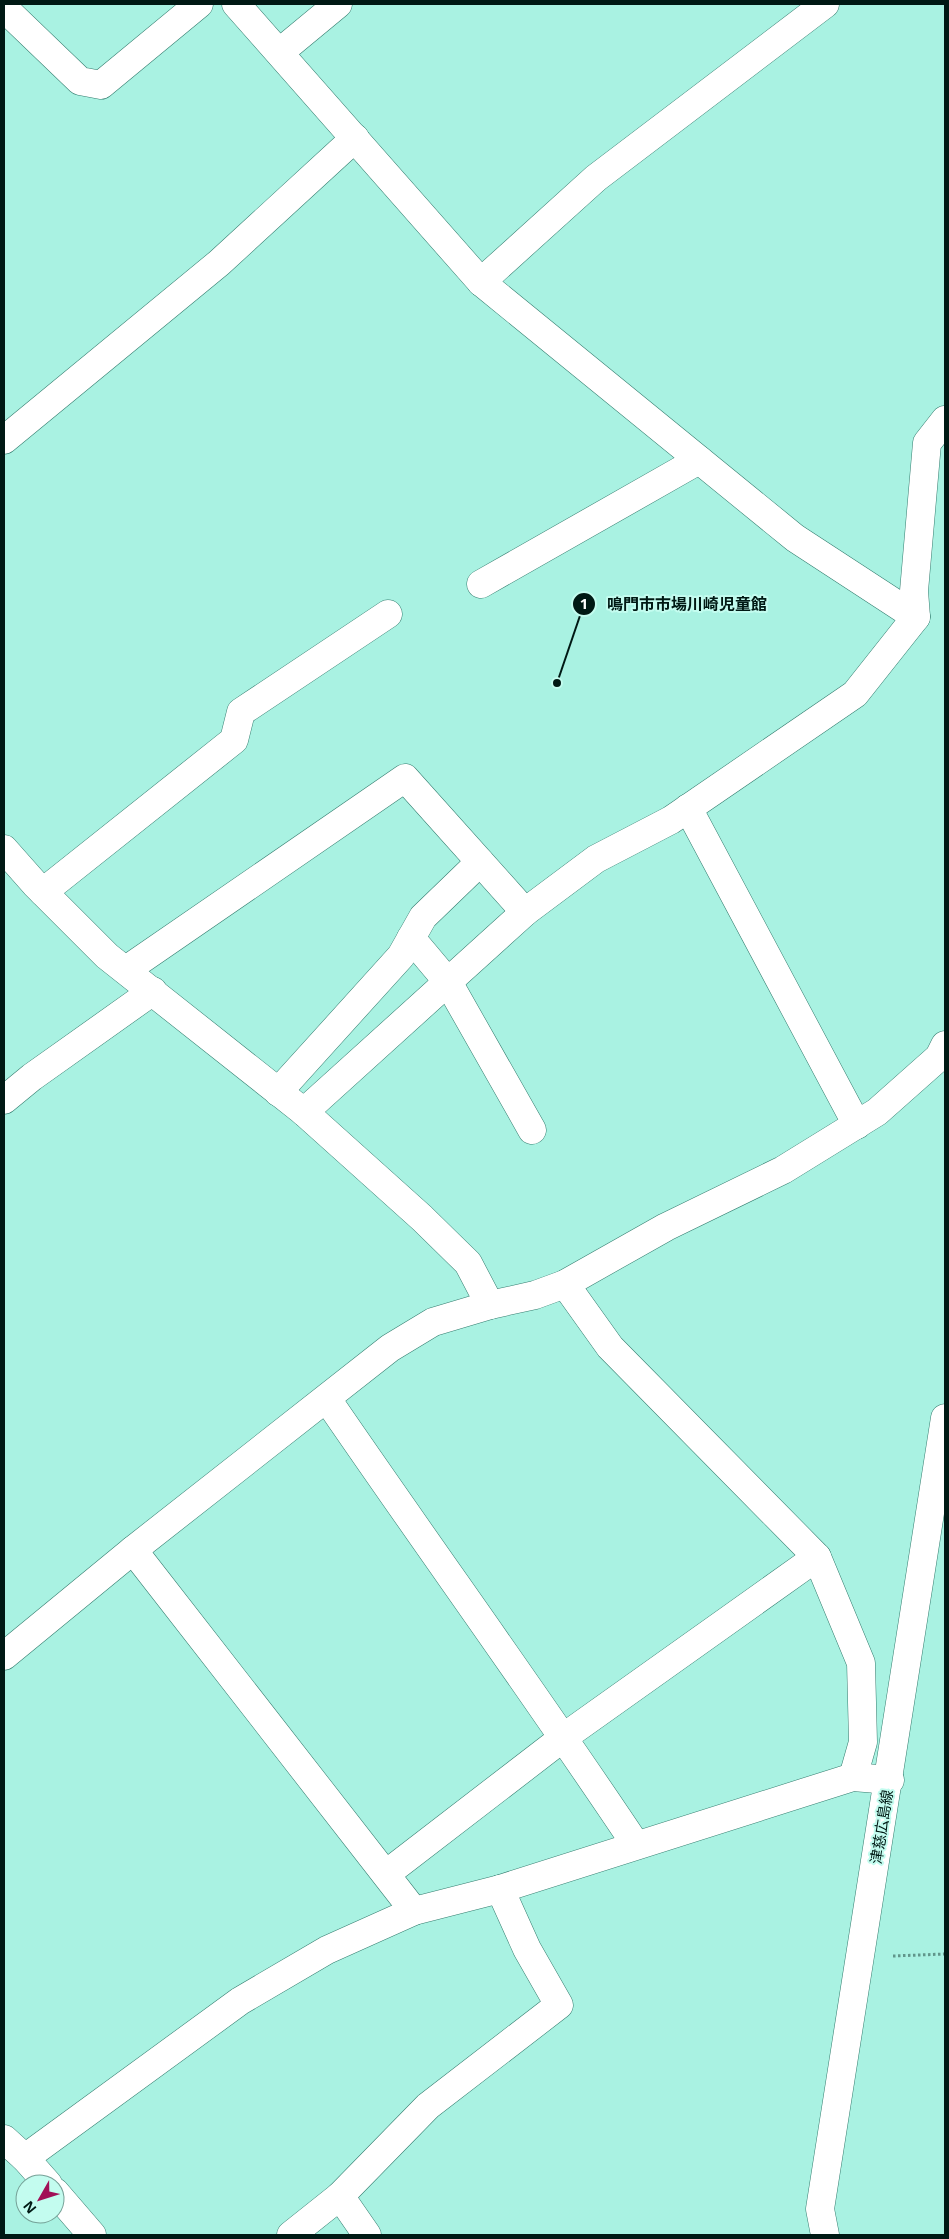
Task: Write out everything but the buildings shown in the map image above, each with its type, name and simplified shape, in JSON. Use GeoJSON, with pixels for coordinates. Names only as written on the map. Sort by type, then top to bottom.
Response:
{"type":"FeatureCollection","features":[{"type":"Feature","properties":{"kind":"street"},"geometry":{"type":"LineString","coordinates":[[4,8],[80,81],[101,85],[199,4]]}},
{"type":"Feature","properties":{"kind":"street"},"geometry":{"type":"LineString","coordinates":[[236,4],[481,282],[795,538],[916,617]]}},
{"type":"Feature","properties":{"kind":"street"},"geometry":{"type":"LineString","coordinates":[[280,52],[338,4]]}},
{"type":"Feature","properties":{"kind":"street"},"geometry":{"type":"LineString","coordinates":[[481,282],[596,178],[824,4]]}},
{"type":"Feature","properties":{"kind":"street"},"geometry":{"type":"LineString","coordinates":[[4,440],[219,263],[355,138]]}},
{"type":"Feature","properties":{"kind":"street"},"geometry":{"type":"LineString","coordinates":[[304,1112],[525,912],[596,859],[671,820],[855,694],[916,617],[914,591],[927,443],[945,420]]}},
{"type":"Feature","properties":{"kind":"street"},"geometry":{"type":"LineString","coordinates":[[481,584],[699,460]]}},
{"type":"Feature","properties":{"kind":"street"},"geometry":{"type":"LineString","coordinates":[[43,892],[234,740],[241,712],[388,614]]}},
{"type":"Feature","properties":{"kind":"street"},"geometry":{"type":"LineString","coordinates":[[126,970],[405,778],[525,912]]}},
{"type":"Feature","properties":{"kind":"street"},"geometry":{"type":"LineString","coordinates":[[688,808],[857,1124]]}},
{"type":"Feature","properties":{"kind":"street"},"geometry":{"type":"LineString","coordinates":[[4,849],[43,892],[107,956],[304,1112],[422,1218],[468,1263],[490,1305]]}},
{"type":"Feature","properties":{"kind":"street"},"geometry":{"type":"LineString","coordinates":[[278,1092],[401,956],[423,917],[480,862]]}},
{"type":"Feature","properties":{"kind":"street"},"geometry":{"type":"LineString","coordinates":[[411,938],[448,982],[532,1130]]}},
{"type":"Feature","properties":{"kind":"street"},"geometry":{"type":"LineString","coordinates":[[4,1100],[32,1077],[153,991]]}},
{"type":"Feature","properties":{"kind":"street"},"geometry":{"type":"LineString","coordinates":[[4,1656],[134,1550],[390,1348],[433,1322],[490,1305],[535,1295],[565,1284],[666,1227],[784,1170],[877,1112],[939,1057],[945,1045]]}},
{"type":"Feature","properties":{"kind":"street"},"geometry":{"type":"LineString","coordinates":[[565,1284],[610,1347],[817,1556],[861,1663],[863,1742],[853,1777]]}},
{"type":"Feature","properties":{"kind":"street"},"geometry":{"type":"LineString","coordinates":[[327,1399],[417,1531],[564,1737],[636,1845]]}},
{"type":"Feature","properties":{"kind":"street","name":"津慈広島線"},"geometry":{"type":"LineString","coordinates":[[825,2235],[820,2209],[890,1780],[945,1418]]}},
{"type":"Feature","properties":{"kind":"street"},"geometry":{"type":"LineString","coordinates":[[134,1550],[414,1911]]}},
{"type":"Feature","properties":{"kind":"street"},"geometry":{"type":"LineString","coordinates":[[386,1874],[564,1737],[817,1556]]}},
{"type":"Feature","properties":{"kind":"street"},"geometry":{"type":"LineString","coordinates":[[26,2158],[240,2001],[327,1950],[414,1911],[500,1889],[853,1777],[890,1780]]}},
{"type":"Feature","properties":{"kind":"street"},"geometry":{"type":"LineString","coordinates":[[291,2235],[340,2196],[428,2106],[559,2005],[527,1948],[500,1889]]}},
{"type":"Feature","properties":{"kind":"street"},"geometry":{"type":"LineString","coordinates":[[4,2139],[26,2158],[40,2174]]}},
{"type":"Feature","properties":{"kind":"street"},"geometry":{"type":"LineString","coordinates":[[340,2196],[367,2235]]}},
{"type":"Feature","properties":{"kind":"street"},"geometry":{"type":"LineString","coordinates":[[65,2204],[92,2235]]}},
{"type":"Feature","properties":{"kind":"path"},"geometry":{"type":"LineString","coordinates":[[860,1958],[945,1954]]}},
{"type":"Feature","properties":{"kind":"place","name":"鳴門市市場川崎児童館"},"geometry":{"type":"Point","coordinates":[557,683]}}]}
